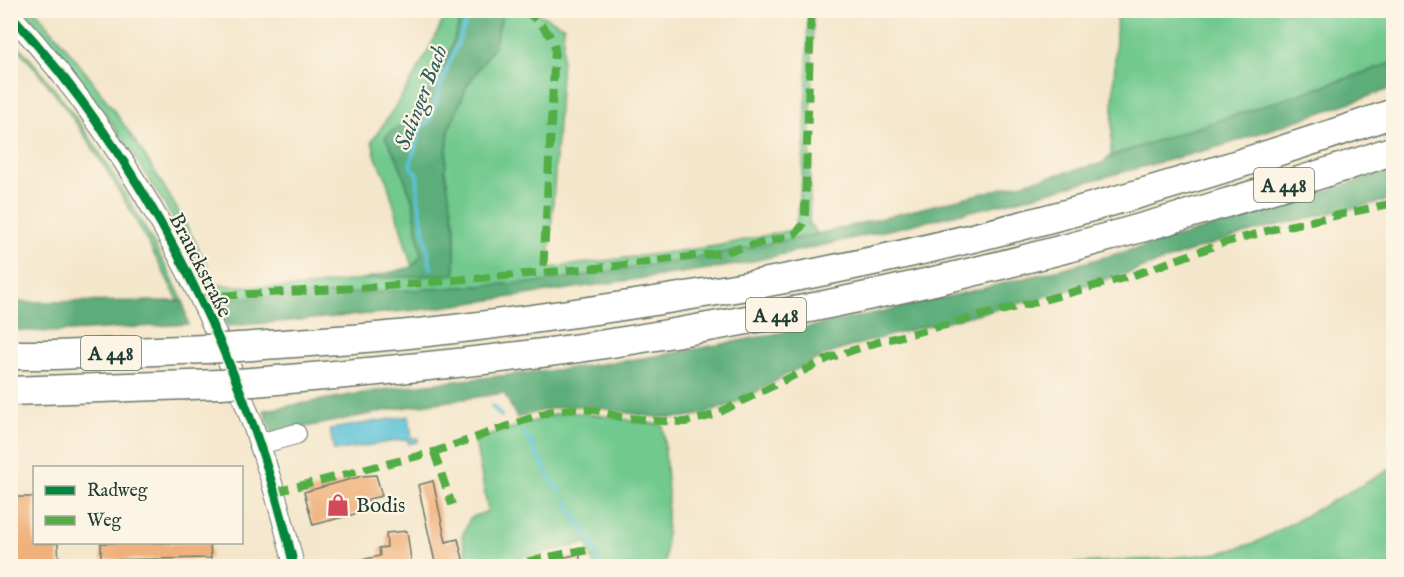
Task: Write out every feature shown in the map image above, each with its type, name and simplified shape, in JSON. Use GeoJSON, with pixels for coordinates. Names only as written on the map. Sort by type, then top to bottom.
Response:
{"type":"FeatureCollection","features":[{"type":"Feature","properties":{"kind":"highway","name":"A 448"},"geometry":{"type":"LineString","coordinates":[[10,355],[206,349],[399,335],[691,295],[792,277],[1017,226],[1212,172],[1394,113]]}},
{"type":"Feature","properties":{"kind":"highway","name":"A 448"},"geometry":{"type":"LineString","coordinates":[[10,391],[253,382],[490,359],[662,335],[788,312],[999,266],[1109,238],[1394,150]]}},
{"type":"Feature","properties":{"kind":"street","name":"Brauckstraße"},"geometry":{"type":"LineString","coordinates":[[10,14],[53,63],[93,116],[167,235],[200,299],[259,444],[275,492],[294,567]]}},
{"type":"Feature","properties":{"kind":"street"},"geometry":{"type":"LineString","coordinates":[[259,444],[296,434]]}},
{"type":"Feature","properties":{"kind":"green space"},"geometry":{"type":"Polygon","coordinates":[[[26,11],[36,11],[112,108],[158,177],[216,285],[292,288],[364,279],[455,274],[455,228],[445,171],[449,129],[468,84],[494,47],[503,11],[533,11],[564,26],[549,268],[717,246],[795,229],[804,148],[808,11],[813,11],[809,224],[818,234],[680,261],[542,282],[221,299],[230,326],[227,327],[167,208],[142,168],[94,99],[26,11]]]}},
{"type":"Feature","properties":{"kind":"green space"},"geometry":{"type":"Polygon","coordinates":[[[447,11],[463,11],[449,55],[418,112],[385,137],[397,158],[413,202],[421,256],[412,267],[385,175],[376,158],[372,141],[413,78],[447,11]]]}},
{"type":"Feature","properties":{"kind":"green space"},"geometry":{"type":"Polygon","coordinates":[[[463,11],[503,11],[494,47],[468,84],[449,129],[445,171],[455,228],[455,274],[364,279],[412,267],[421,256],[413,202],[397,158],[385,137],[419,112],[449,55],[463,11]]]}},
{"type":"Feature","properties":{"kind":"green space"},"geometry":{"type":"Polygon","coordinates":[[[1117,11],[1393,11],[1393,63],[1111,156],[1117,11]]]}},
{"type":"Feature","properties":{"kind":"green space"},"geometry":{"type":"Polygon","coordinates":[[[11,37],[61,98],[106,163],[147,231],[183,301],[179,302],[124,199],[83,133],[36,70],[11,41],[11,37]]]}},
{"type":"Feature","properties":{"kind":"green space"},"geometry":{"type":"Polygon","coordinates":[[[1393,63],[1393,88],[1225,145],[1010,202],[736,265],[428,309],[230,326],[221,299],[542,282],[680,261],[818,234],[1103,163],[1111,156],[1393,63]]]}},
{"type":"Feature","properties":{"kind":"green space"},"geometry":{"type":"Polygon","coordinates":[[[1393,169],[1393,199],[1255,231],[1102,281],[840,350],[806,364],[741,400],[693,416],[664,418],[574,406],[545,410],[517,418],[504,393],[394,409],[272,434],[264,410],[396,388],[644,358],[860,317],[1129,251],[1393,169]]]}},
{"type":"Feature","properties":{"kind":"green space"},"geometry":{"type":"Polygon","coordinates":[[[183,301],[188,324],[53,332],[11,330],[11,302],[183,301]]]}},
{"type":"Feature","properties":{"kind":"green space"},"geometry":{"type":"Polygon","coordinates":[[[562,412],[600,415],[663,425],[668,494],[665,566],[594,566],[587,543],[482,566],[470,566],[462,537],[470,518],[488,511],[475,440],[562,412]]]}},
{"type":"Feature","properties":{"kind":"green space"},"geometry":{"type":"Polygon","coordinates":[[[1393,468],[1393,566],[1063,566],[1063,564],[1162,559],[1220,553],[1255,543],[1393,468]]]}},
{"type":"Feature","properties":{"kind":"water"},"geometry":{"type":"Polygon","coordinates":[[[409,416],[412,439],[418,438],[418,442],[409,444],[407,439],[334,451],[330,429],[409,416]]]}},
{"type":"Feature","properties":{"kind":"building","name":"Bodis"},"geometry":{"type":"Polygon","coordinates":[[[376,475],[382,496],[368,499],[370,510],[313,525],[304,492],[362,476],[376,475]]]}},
{"type":"Feature","properties":{"kind":"building"},"geometry":{"type":"Polygon","coordinates":[[[433,481],[446,542],[458,539],[465,567],[436,567],[418,485],[433,481]]]}},
{"type":"Feature","properties":{"kind":"building"},"geometry":{"type":"Polygon","coordinates":[[[10,497],[33,497],[33,544],[58,544],[59,567],[10,567],[10,497]]]}},
{"type":"Feature","properties":{"kind":"building"},"geometry":{"type":"Polygon","coordinates":[[[407,531],[412,567],[351,567],[351,562],[380,556],[379,548],[387,547],[386,533],[407,531]]]}},
{"type":"Feature","properties":{"kind":"building"},"geometry":{"type":"Polygon","coordinates":[[[101,544],[210,544],[211,558],[101,560],[101,544]]]}},
{"type":"Feature","properties":{"kind":"building"},"geometry":{"type":"Polygon","coordinates":[[[579,554],[582,567],[543,567],[543,562],[579,554]]]}},
{"type":"Feature","properties":{"kind":"waterway","name":"Salinger Bach"},"geometry":{"type":"LineString","coordinates":[[431,268],[418,198],[417,174],[411,168],[411,161],[421,128],[430,119],[443,79],[471,10]]}},
{"type":"Feature","properties":{"kind":"waterway","name":"Salinger Bach"},"geometry":{"type":"LineString","coordinates":[[492,406],[501,416]]}},
{"type":"Feature","properties":{"kind":"waterway","name":"Salinger Bach"},"geometry":{"type":"LineString","coordinates":[[523,433],[531,442],[536,456],[542,461],[550,479],[560,491]]}},
{"type":"Feature","properties":{"kind":"waterway","name":"Salinger Bach"},"geometry":{"type":"LineString","coordinates":[[566,500],[594,549],[600,566]]}},
{"type":"Feature","properties":{"kind":"marked path"},"geometry":{"type":"LineString","coordinates":[[524,10],[547,31],[555,48],[543,274]]}},
{"type":"Feature","properties":{"kind":"marked path"},"geometry":{"type":"LineString","coordinates":[[200,299],[214,296],[374,287],[608,267],[720,253],[791,236],[801,227],[805,213],[811,10]]}},
{"type":"Feature","properties":{"kind":"marked path"},"geometry":{"type":"LineString","coordinates":[[275,492],[434,452],[551,411],[595,410],[621,417],[685,422],[714,415],[829,358],[878,342],[1131,276],[1223,243],[1274,229],[1394,203]]}},
{"type":"Feature","properties":{"kind":"marked path"},"geometry":{"type":"LineString","coordinates":[[434,452],[452,505]]}},
{"type":"Feature","properties":{"kind":"marked path"},"geometry":{"type":"LineString","coordinates":[[505,566],[582,550],[586,566]]}},
{"type":"Feature","properties":{"kind":"cycle path"},"geometry":{"type":"LineString","coordinates":[[10,14],[60,73],[107,136],[149,203],[187,272],[221,344],[250,417],[274,491],[294,566]]}},
{"type":"Feature","properties":{"kind":"place","name":"Bodis"},"geometry":{"type":"Point","coordinates":[338,505]}}]}
